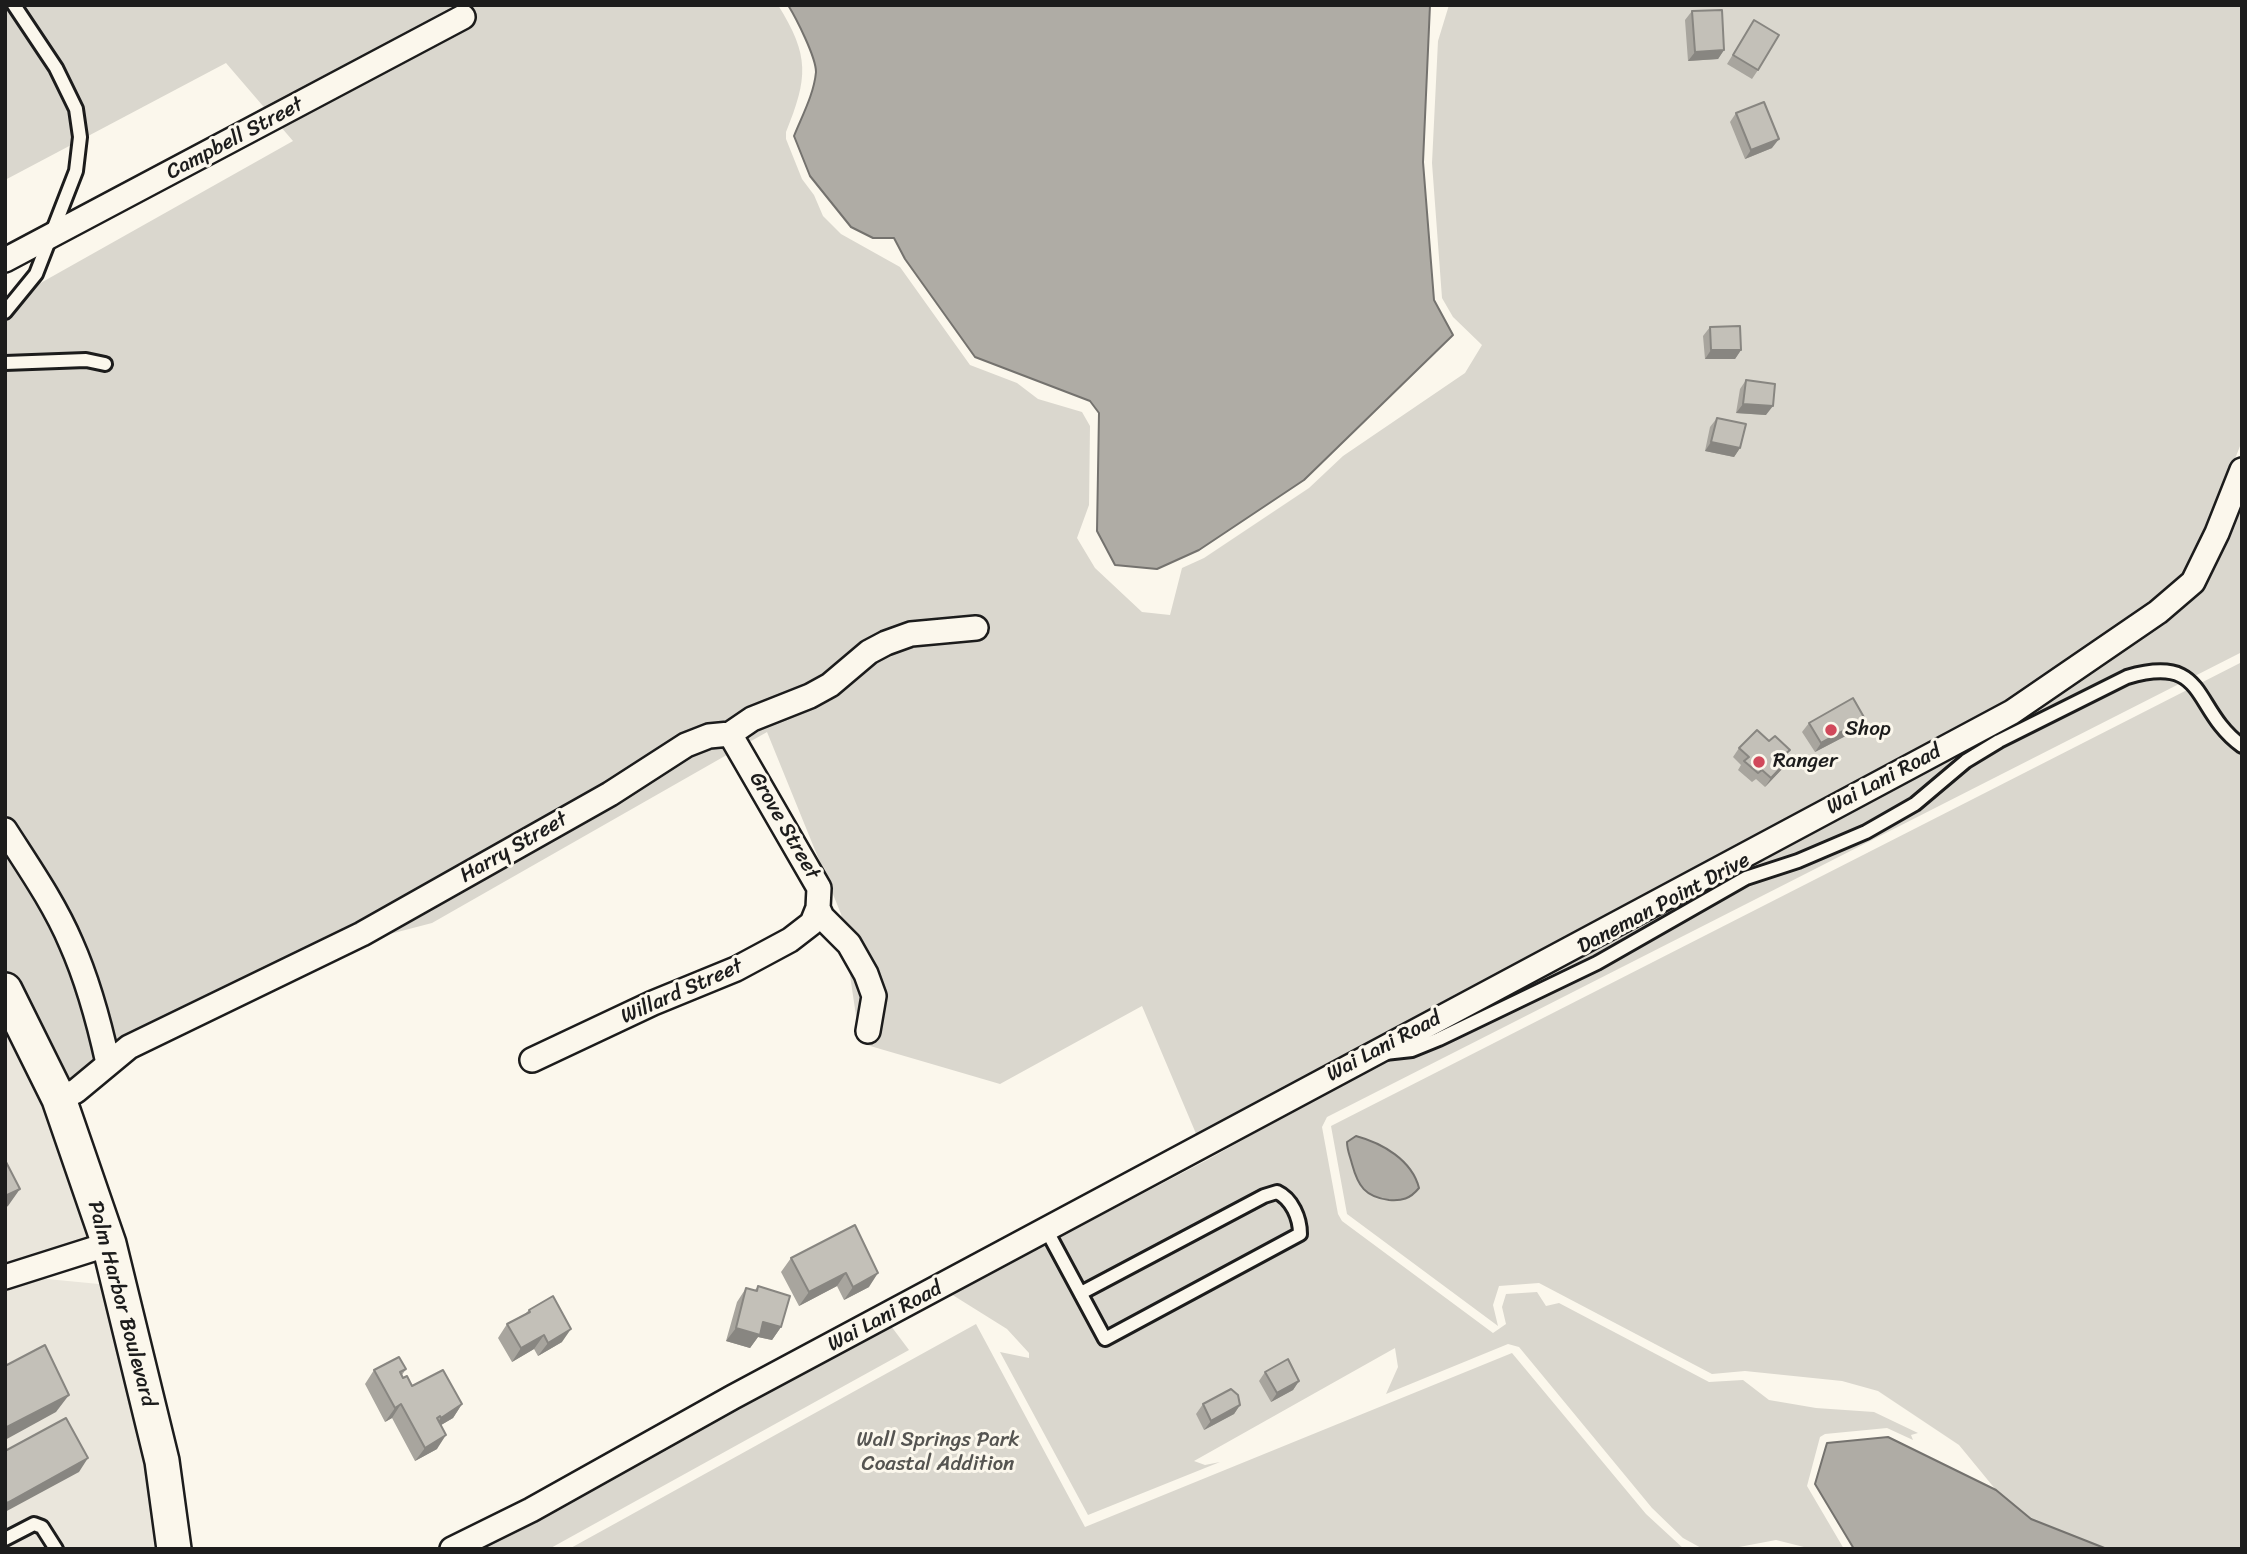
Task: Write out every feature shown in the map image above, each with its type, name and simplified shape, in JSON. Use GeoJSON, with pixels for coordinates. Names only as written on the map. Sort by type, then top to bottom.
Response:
{"type":"FeatureCollection","features":[{"type":"Feature","properties":{"kind":"main road","name":"Palm Harbor Boulevard"},"geometry":{"type":"LineString","coordinates":[[5,990],[59,1099],[109,1244],[162,1461],[174,1549]]}},
{"type":"Feature","properties":{"kind":"street","name":"Campbell Street"},"geometry":{"type":"LineString","coordinates":[[5,260],[463,17]]}},
{"type":"Feature","properties":{"kind":"street","name":"Wai Lani Road"},"geometry":{"type":"LineString","coordinates":[[452,1549],[531,1510],[733,1397],[2012,712],[2158,612],[2193,582],[2217,533],[2242,470]]}},
{"type":"Feature","properties":{"kind":"street","name":"Harry Street"},"geometry":{"type":"LineString","coordinates":[[59,1099],[76,1091],[124,1050],[362,934],[610,794],[686,745],[709,736],[730,734],[752,719],[830,685],[869,653],[886,643],[911,634],[976,628]]}},
{"type":"Feature","properties":{"kind":"street","name":"Grove Street"},"geometry":{"type":"LineString","coordinates":[[730,734],[819,888],[818,908],[822,917],[849,944],[866,974],[874,996],[868,1031]]}},
{"type":"Feature","properties":{"kind":"street"},"geometry":{"type":"LineString","coordinates":[[5,830],[47,897],[71,942],[87,982],[108,1063]]}},
{"type":"Feature","properties":{"kind":"street","name":"Willard Street"},"geometry":{"type":"LineString","coordinates":[[532,1060],[653,1003],[736,969],[790,940],[812,923],[818,908]]}},
{"type":"Feature","properties":{"kind":"street"},"geometry":{"type":"LineString","coordinates":[[5,1277],[109,1244]]}},
{"type":"Feature","properties":{"kind":"lane"},"geometry":{"type":"LineString","coordinates":[[5,312],[36,274],[76,171],[80,137],[76,109],[56,68],[14,5]]}},
{"type":"Feature","properties":{"kind":"lane"},"geometry":{"type":"LineString","coordinates":[[5,363],[86,360],[105,365]]}},
{"type":"Feature","properties":{"kind":"lane","name":"Daneman Point Drive"},"geometry":{"type":"LineString","coordinates":[[1371,1054],[1398,1053],[1439,1039],[1597,963],[1746,878],[1809,857],[1866,832],[1915,804],[1966,761],[1999,741],[2127,677],[2163,670],[2181,674],[2192,682],[2223,729],[2242,746]]}},
{"type":"Feature","properties":{"kind":"lane"},"geometry":{"type":"LineString","coordinates":[[1047,1231],[1105,1339],[1300,1234],[1300,1222],[1286,1197],[1277,1192],[1264,1196],[1081,1293]]}},
{"type":"Feature","properties":{"kind":"lane"},"geometry":{"type":"LineString","coordinates":[[5,1539],[34,1524],[43,1527],[56,1549]]}},
{"type":"Feature","properties":{"kind":"shaded area"},"geometry":{"type":"Polygon","coordinates":[[[788,5],[1430,5],[1423,162],[1434,300],[1453,335],[1304,480],[1199,550],[1157,569],[1115,565],[1097,531],[1099,413],[1090,401],[975,357],[905,259],[894,238],[873,238],[851,227],[810,176],[794,136],[810,97],[816,72],[809,48],[788,5]]]}},
{"type":"Feature","properties":{"kind":"shaded area"},"geometry":{"type":"Polygon","coordinates":[[[5,1012],[50,1103],[103,1263],[32,1257],[5,1265],[5,1012]]]}},
{"type":"Feature","properties":{"kind":"shaded area"},"geometry":{"type":"Polygon","coordinates":[[[1356,1136],[1386,1148],[1403,1161],[1415,1178],[1419,1188],[1416,1192],[1398,1200],[1368,1193],[1357,1178],[1348,1150],[1347,1142],[1356,1136]]]}},
{"type":"Feature","properties":{"kind":"shaded area"},"geometry":{"type":"Polygon","coordinates":[[[37,1278],[109,1285],[164,1549],[5,1549],[5,1288],[37,1278]]]}},
{"type":"Feature","properties":{"kind":"shaded area"},"geometry":{"type":"Polygon","coordinates":[[[1888,1437],[1996,1490],[2031,1519],[2107,1549],[1854,1549],[1815,1484],[1827,1443],[1888,1437]]]}},
{"type":"Feature","properties":{"kind":"green space"},"geometry":{"type":"Polygon","coordinates":[[[5,5],[778,5],[796,39],[802,67],[799,97],[786,139],[802,179],[814,195],[823,216],[841,234],[900,267],[970,365],[1017,383],[1038,399],[1082,412],[1090,426],[1089,505],[1077,538],[1095,568],[1142,612],[1170,615],[1182,568],[1204,558],[1309,488],[1343,456],[1465,373],[1482,345],[1453,317],[1442,298],[1432,163],[1438,41],[1449,5],[2242,5],[2242,441],[2208,528],[2185,575],[2152,603],[2006,702],[1197,1136],[1142,1006],[1000,1084],[860,1043],[841,914],[767,732],[432,923],[363,941],[138,1043],[132,1033],[114,1044],[56,892],[5,812],[5,303],[293,141],[226,63],[5,180],[5,5]]]}},
{"type":"Feature","properties":{"kind":"green space"},"geometry":{"type":"Polygon","coordinates":[[[2242,499],[2242,652],[1327,1117],[1322,1127],[1338,1214],[1342,1221],[1493,1333],[1506,1324],[1502,1307],[1506,1294],[1537,1292],[1546,1306],[1559,1303],[1709,1382],[1743,1380],[1769,1400],[1816,1408],[1874,1412],[1918,1433],[1911,1435],[1913,1440],[1887,1428],[1825,1434],[1820,1437],[1807,1486],[1844,1549],[1812,1549],[1776,1540],[1739,1547],[1703,1549],[1683,1538],[1652,1508],[1519,1347],[1508,1344],[1386,1394],[1398,1367],[1395,1348],[1194,1461],[1205,1465],[1220,1462],[1088,1515],[1000,1352],[1029,1358],[1029,1353],[1007,1329],[951,1294],[1207,1160],[1389,1058],[2017,721],[2164,622],[2200,591],[2242,499]]]}},
{"type":"Feature","properties":{"kind":"green space"},"geometry":{"type":"Polygon","coordinates":[[[2242,662],[2242,1549],[2107,1549],[2031,1519],[1996,1490],[1959,1445],[1878,1391],[1842,1381],[1745,1371],[1712,1374],[1539,1283],[1499,1286],[1493,1305],[1498,1326],[1347,1214],[1331,1126],[2242,662]]]}},
{"type":"Feature","properties":{"kind":"green space"},"geometry":{"type":"Polygon","coordinates":[[[5,848],[62,946],[97,1059],[63,1085],[5,970],[5,848]]]}},
{"type":"Feature","properties":{"kind":"green space","name":"Wall Springs Park Coastal Addition"},"geometry":{"type":"Polygon","coordinates":[[[976,1324],[1085,1527],[1512,1353],[1646,1514],[1684,1549],[569,1549],[976,1324]]]}},
{"type":"Feature","properties":{"kind":"green space"},"geometry":{"type":"Polygon","coordinates":[[[891,1326],[909,1350],[549,1549],[477,1549],[891,1326]]]}},
{"type":"Feature","properties":{"kind":"building"},"geometry":{"type":"Polygon","coordinates":[[[1722,10],[1724,50],[1695,52],[1692,11],[1722,10]]]}},
{"type":"Feature","properties":{"kind":"building"},"geometry":{"type":"Polygon","coordinates":[[[1754,20],[1779,35],[1758,70],[1733,55],[1754,20]]]}},
{"type":"Feature","properties":{"kind":"building"},"geometry":{"type":"Polygon","coordinates":[[[1764,102],[1779,139],[1751,150],[1736,113],[1764,102]]]}},
{"type":"Feature","properties":{"kind":"building"},"geometry":{"type":"Polygon","coordinates":[[[1740,326],[1741,350],[1711,350],[1710,327],[1740,326]]]}},
{"type":"Feature","properties":{"kind":"building"},"geometry":{"type":"Polygon","coordinates":[[[1746,380],[1775,384],[1773,406],[1743,404],[1746,380]]]}},
{"type":"Feature","properties":{"kind":"building"},"geometry":{"type":"Polygon","coordinates":[[[1717,418],[1746,424],[1740,448],[1711,442],[1717,418]]]}},
{"type":"Feature","properties":{"kind":"building","name":"Shop"},"geometry":{"type":"Polygon","coordinates":[[[1853,698],[1865,719],[1821,743],[1809,723],[1853,698]]]}},
{"type":"Feature","properties":{"kind":"building","name":"Ranger"},"geometry":{"type":"Polygon","coordinates":[[[1757,730],[1769,741],[1775,736],[1790,750],[1784,755],[1789,759],[1771,778],[1762,770],[1758,773],[1744,761],[1749,757],[1739,748],[1757,730]]]}},
{"type":"Feature","properties":{"kind":"building"},"geometry":{"type":"Polygon","coordinates":[[[5,1160],[20,1189],[5,1196],[5,1160]]]}},
{"type":"Feature","properties":{"kind":"building"},"geometry":{"type":"Polygon","coordinates":[[[855,1225],[878,1273],[853,1287],[846,1273],[809,1292],[791,1258],[855,1225]]]}},
{"type":"Feature","properties":{"kind":"building"},"geometry":{"type":"Polygon","coordinates":[[[758,1286],[790,1296],[781,1327],[763,1322],[760,1335],[736,1328],[746,1288],[757,1291],[758,1286]]]}},
{"type":"Feature","properties":{"kind":"building"},"geometry":{"type":"Polygon","coordinates":[[[553,1296],[571,1329],[548,1343],[544,1335],[521,1348],[507,1324],[553,1296]]]}},
{"type":"Feature","properties":{"kind":"building"},"geometry":{"type":"Polygon","coordinates":[[[45,1345],[69,1395],[5,1428],[5,1366],[45,1345]]]}},
{"type":"Feature","properties":{"kind":"building"},"geometry":{"type":"Polygon","coordinates":[[[399,1357],[406,1369],[400,1372],[403,1378],[407,1376],[412,1386],[443,1370],[462,1404],[437,1418],[446,1435],[425,1448],[401,1404],[395,1408],[374,1370],[399,1357]]]}},
{"type":"Feature","properties":{"kind":"building"},"geometry":{"type":"Polygon","coordinates":[[[1288,1359],[1299,1381],[1277,1393],[1265,1372],[1288,1359]]]}},
{"type":"Feature","properties":{"kind":"building"},"geometry":{"type":"Polygon","coordinates":[[[1231,1389],[1238,1395],[1240,1405],[1211,1421],[1203,1404],[1231,1389]]]}},
{"type":"Feature","properties":{"kind":"building"},"geometry":{"type":"Polygon","coordinates":[[[66,1418],[88,1458],[7,1503],[5,1451],[66,1418]]]}},
{"type":"Feature","properties":{"kind":"place","name":"Shop"},"geometry":{"type":"Point","coordinates":[1831,730]}},
{"type":"Feature","properties":{"kind":"place","name":"Ranger"},"geometry":{"type":"Point","coordinates":[1759,762]}}]}
